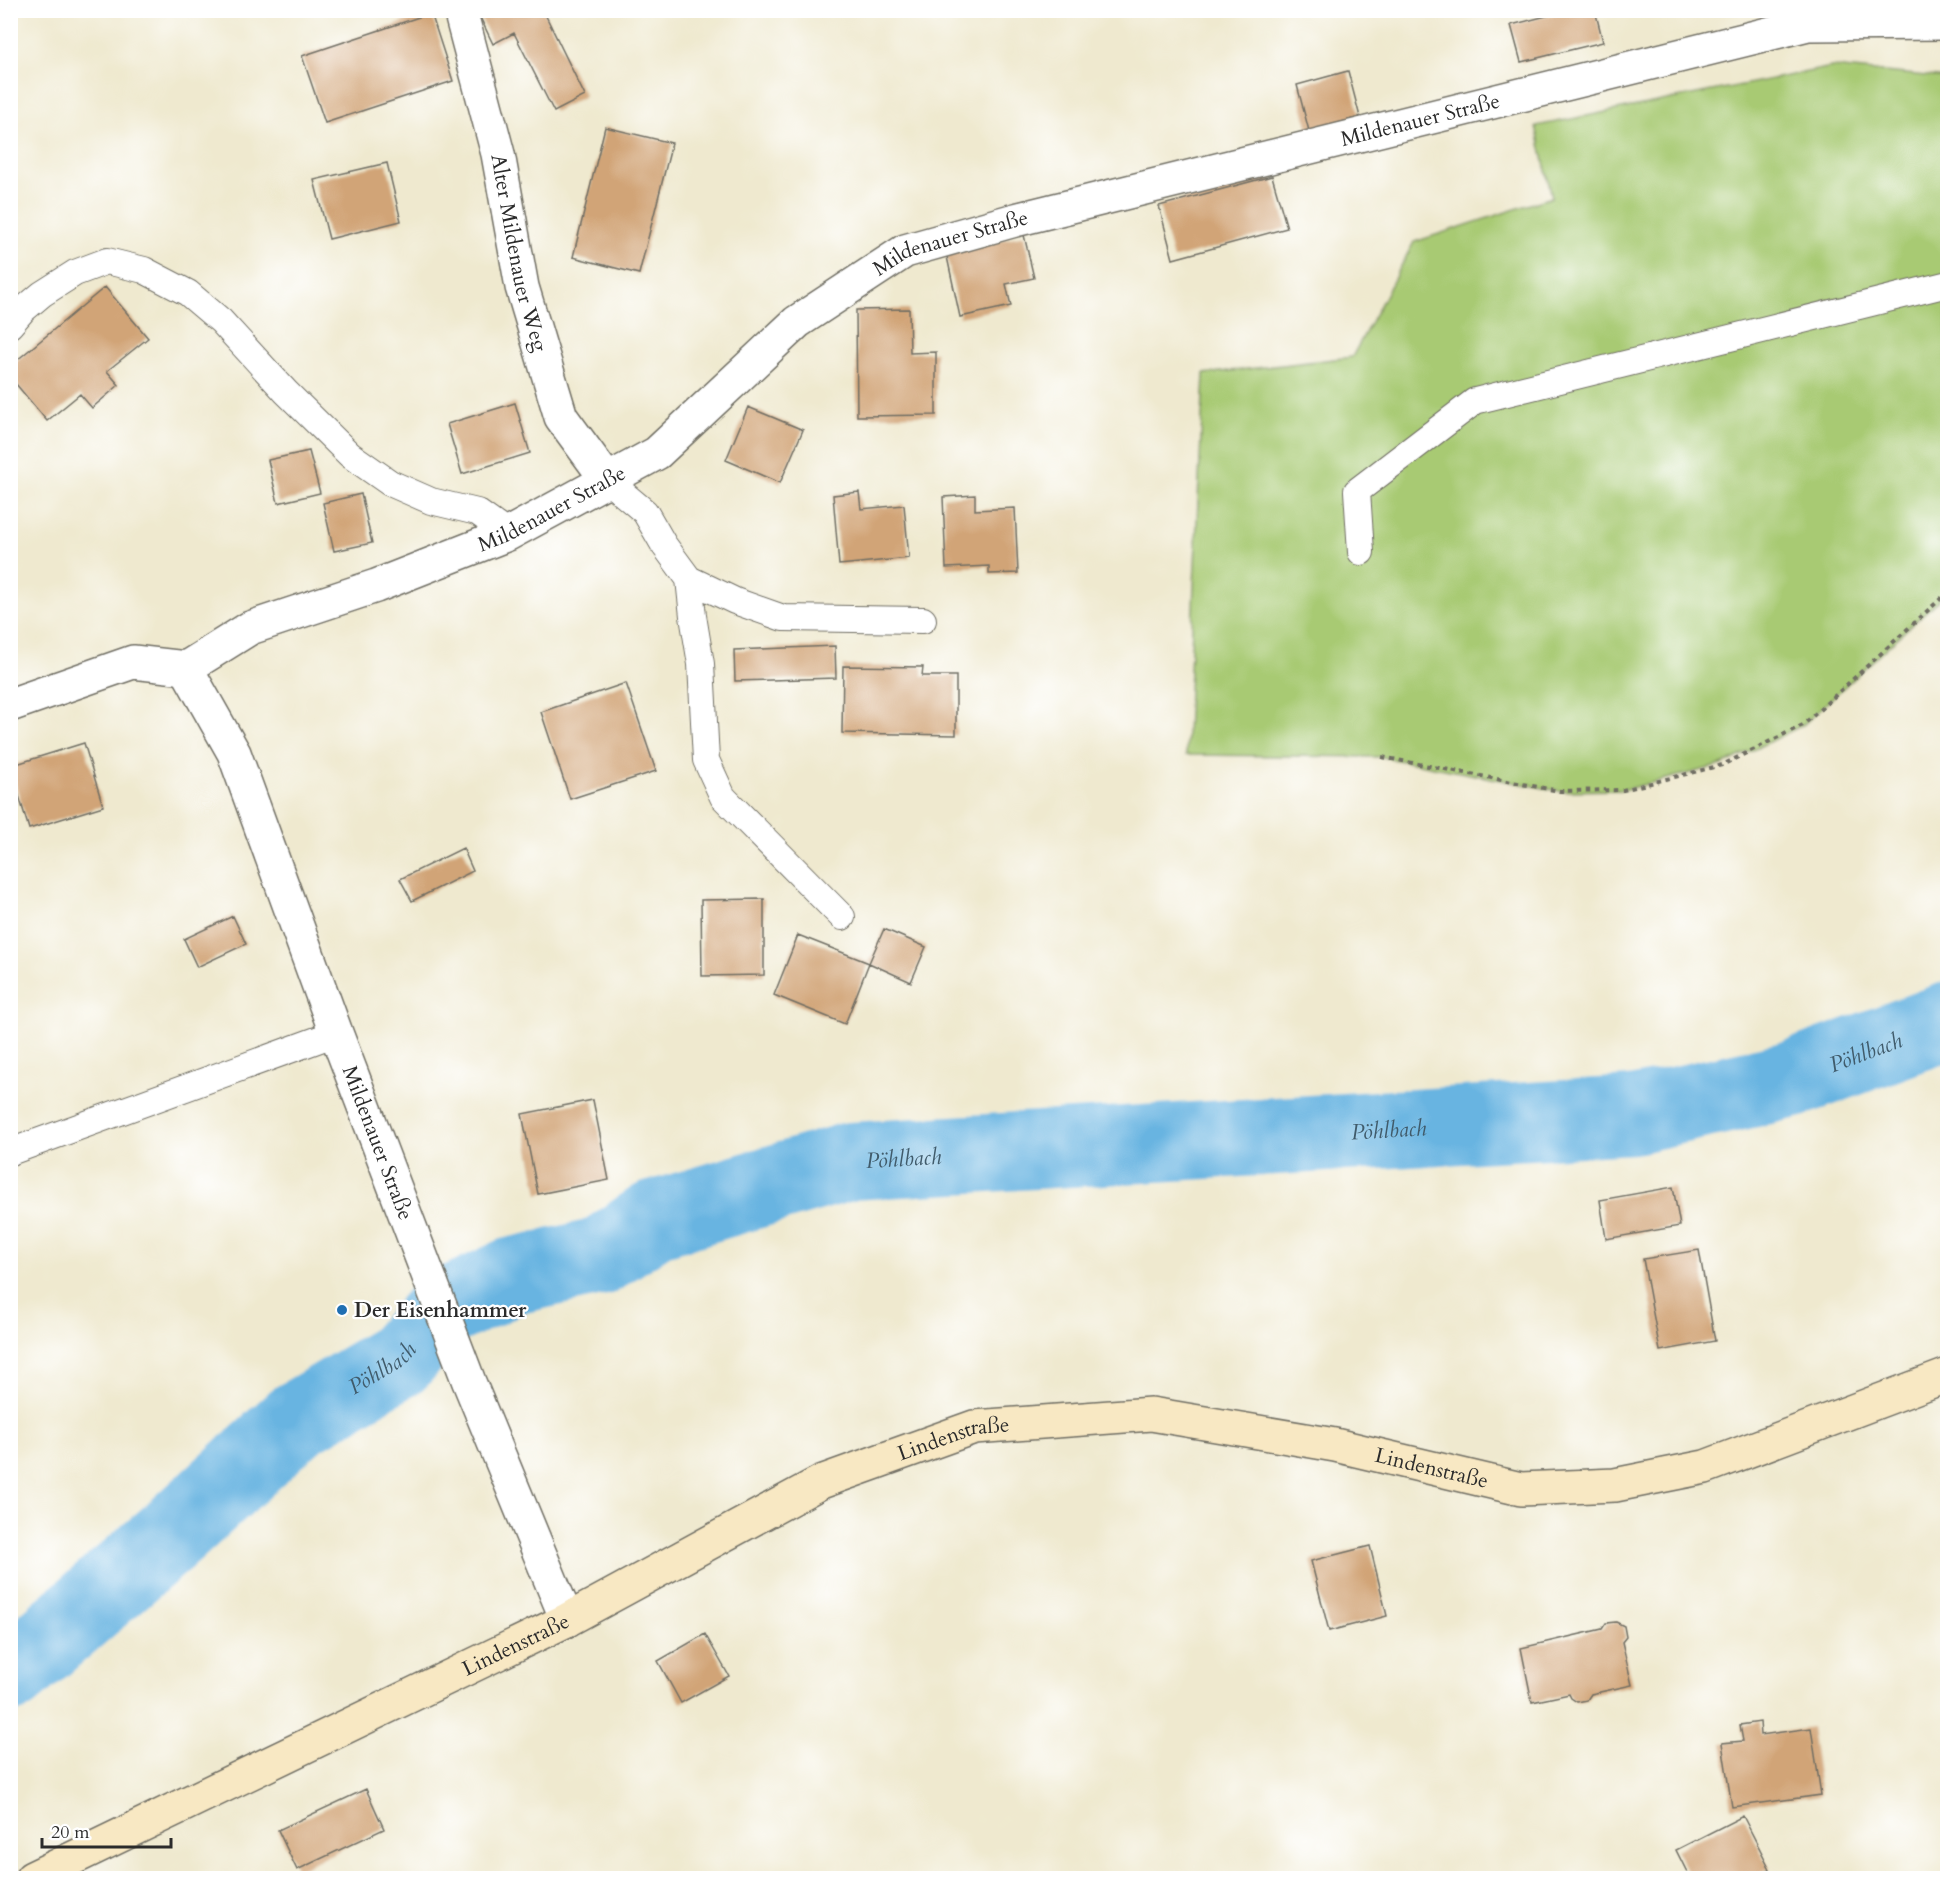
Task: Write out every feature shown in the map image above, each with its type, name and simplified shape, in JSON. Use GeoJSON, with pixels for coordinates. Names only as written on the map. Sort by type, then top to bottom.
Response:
{"type":"FeatureCollection","features":[{"type":"Feature","properties":{"kind":"main road","name":"Lindenstraße"},"geometry":{"type":"LineString","coordinates":[[32,1878],[567,1620],[821,1482],[974,1427],[1150,1414],[1335,1445],[1521,1489],[1615,1485],[1705,1467],[1947,1375]]}},
{"type":"Feature","properties":{"kind":"street","name":"Alter Mildenauer Weg"},"geometry":{"type":"LineString","coordinates":[[460,10],[498,154],[522,287],[561,417],[608,481]]}},
{"type":"Feature","properties":{"kind":"street","name":"Mildenauer Straße"},"geometry":{"type":"LineString","coordinates":[[567,1620],[469,1382],[415,1242],[234,753],[186,668],[250,628],[376,586],[508,534],[657,453],[797,322],[904,251],[1015,220],[1800,17],[1947,24]]}},
{"type":"Feature","properties":{"kind":"street"},"geometry":{"type":"LineString","coordinates":[[10,705],[133,662],[186,668]]}},
{"type":"Feature","properties":{"kind":"lane"},"geometry":{"type":"LineString","coordinates":[[10,325],[42,294],[75,273],[107,261],[144,270],[188,293],[221,321],[286,392],[350,455],[390,483],[431,501],[477,512],[508,534]]}},
{"type":"Feature","properties":{"kind":"lane"},"geometry":{"type":"LineString","coordinates":[[1361,552],[1357,491],[1475,401],[1947,284]]}},
{"type":"Feature","properties":{"kind":"lane"},"geometry":{"type":"LineString","coordinates":[[608,481],[645,512],[664,545],[689,579],[735,601],[783,618],[923,620]]}},
{"type":"Feature","properties":{"kind":"lane"},"geometry":{"type":"LineString","coordinates":[[689,579],[701,664],[706,760],[723,797],[842,917]]}},
{"type":"Feature","properties":{"kind":"lane"},"geometry":{"type":"LineString","coordinates":[[10,1152],[336,1033]]}},
{"type":"Feature","properties":{"kind":"path"},"geometry":{"type":"LineString","coordinates":[[1382,757],[1559,791],[1623,790],[1722,765],[1803,725],[1947,592]]}},
{"type":"Feature","properties":{"kind":"green space"},"geometry":{"type":"Polygon","coordinates":[[[1832,67],[1947,78],[1947,592],[1803,725],[1722,765],[1623,790],[1559,791],[1382,757],[1186,755],[1204,374],[1352,357],[1414,242],[1552,197],[1536,126],[1832,67]]]}},
{"type":"Feature","properties":{"kind":"building"},"geometry":{"type":"Polygon","coordinates":[[[494,10],[543,10],[585,96],[554,112],[514,33],[493,44],[480,17],[494,10]]]}},
{"type":"Feature","properties":{"kind":"building"},"geometry":{"type":"Polygon","coordinates":[[[1570,10],[1595,10],[1603,42],[1521,62],[1511,25],[1570,10]]]}},
{"type":"Feature","properties":{"kind":"building"},"geometry":{"type":"Polygon","coordinates":[[[431,13],[453,81],[325,123],[302,56],[431,13]]]}},
{"type":"Feature","properties":{"kind":"building"},"geometry":{"type":"Polygon","coordinates":[[[1348,71],[1360,117],[1309,131],[1297,85],[1348,71]]]}},
{"type":"Feature","properties":{"kind":"building"},"geometry":{"type":"Polygon","coordinates":[[[605,127],[672,143],[639,274],[573,257],[605,127]]]}},
{"type":"Feature","properties":{"kind":"building"},"geometry":{"type":"Polygon","coordinates":[[[387,163],[401,221],[329,239],[314,180],[387,163]]]}},
{"type":"Feature","properties":{"kind":"building"},"geometry":{"type":"Polygon","coordinates":[[[1272,176],[1287,228],[1173,259],[1159,206],[1272,176]]]}},
{"type":"Feature","properties":{"kind":"building"},"geometry":{"type":"Polygon","coordinates":[[[1024,235],[1034,278],[1006,284],[1011,306],[960,317],[946,252],[1024,235]]]}},
{"type":"Feature","properties":{"kind":"building"},"geometry":{"type":"Polygon","coordinates":[[[105,287],[148,338],[107,371],[119,385],[92,408],[80,394],[47,421],[10,377],[10,366],[105,287]]]}},
{"type":"Feature","properties":{"kind":"building"},"geometry":{"type":"Polygon","coordinates":[[[909,309],[910,353],[936,352],[936,415],[857,416],[856,310],[909,309]]]}},
{"type":"Feature","properties":{"kind":"building"},"geometry":{"type":"Polygon","coordinates":[[[515,403],[530,453],[462,474],[447,424],[515,403]]]}},
{"type":"Feature","properties":{"kind":"building"},"geometry":{"type":"Polygon","coordinates":[[[748,407],[803,430],[780,483],[726,460],[748,407]]]}},
{"type":"Feature","properties":{"kind":"building"},"geometry":{"type":"Polygon","coordinates":[[[309,451],[320,493],[278,503],[268,460],[309,451]]]}},
{"type":"Feature","properties":{"kind":"building"},"geometry":{"type":"Polygon","coordinates":[[[859,492],[861,509],[904,505],[909,558],[839,565],[833,495],[859,492]]]}},
{"type":"Feature","properties":{"kind":"building"},"geometry":{"type":"Polygon","coordinates":[[[361,494],[372,543],[334,551],[323,503],[361,494]]]}},
{"type":"Feature","properties":{"kind":"building"},"geometry":{"type":"Polygon","coordinates":[[[975,495],[975,510],[1015,508],[1018,573],[989,574],[989,566],[946,568],[943,497],[975,495]]]}},
{"type":"Feature","properties":{"kind":"building"},"geometry":{"type":"Polygon","coordinates":[[[835,646],[836,678],[735,681],[734,650],[835,646]]]}},
{"type":"Feature","properties":{"kind":"building"},"geometry":{"type":"Polygon","coordinates":[[[843,666],[923,667],[922,676],[956,676],[956,735],[842,733],[843,666]]]}},
{"type":"Feature","properties":{"kind":"building"},"geometry":{"type":"Polygon","coordinates":[[[626,683],[656,771],[570,799],[541,712],[626,683]]]}},
{"type":"Feature","properties":{"kind":"building"},"geometry":{"type":"Polygon","coordinates":[[[84,743],[103,806],[29,829],[10,766],[84,743]]]}},
{"type":"Feature","properties":{"kind":"building"},"geometry":{"type":"Polygon","coordinates":[[[463,848],[473,871],[412,901],[400,879],[463,848]]]}},
{"type":"Feature","properties":{"kind":"building"},"geometry":{"type":"Polygon","coordinates":[[[764,899],[764,975],[702,976],[701,900],[764,899]]]}},
{"type":"Feature","properties":{"kind":"building"},"geometry":{"type":"Polygon","coordinates":[[[233,916],[246,944],[197,967],[184,939],[233,916]]]}},
{"type":"Feature","properties":{"kind":"building"},"geometry":{"type":"Polygon","coordinates":[[[884,929],[926,947],[911,982],[869,963],[884,929]]]}},
{"type":"Feature","properties":{"kind":"building"},"geometry":{"type":"Polygon","coordinates":[[[798,935],[869,963],[845,1024],[774,995],[798,935]]]}},
{"type":"Feature","properties":{"kind":"building"},"geometry":{"type":"Polygon","coordinates":[[[593,1100],[609,1180],[538,1194],[522,1114],[593,1100]]]}},
{"type":"Feature","properties":{"kind":"building"},"geometry":{"type":"Polygon","coordinates":[[[1673,1187],[1680,1226],[1606,1239],[1600,1200],[1673,1187]]]}},
{"type":"Feature","properties":{"kind":"building"},"geometry":{"type":"Polygon","coordinates":[[[1699,1250],[1715,1341],[1660,1351],[1643,1259],[1699,1250]]]}},
{"type":"Feature","properties":{"kind":"building"},"geometry":{"type":"Polygon","coordinates":[[[1370,1546],[1387,1616],[1329,1631],[1311,1561],[1370,1546]]]}},
{"type":"Feature","properties":{"kind":"building"},"geometry":{"type":"Polygon","coordinates":[[[1616,1622],[1624,1626],[1626,1637],[1622,1642],[1632,1685],[1591,1694],[1587,1700],[1577,1702],[1569,1694],[1532,1702],[1521,1648],[1602,1629],[1606,1623],[1616,1622]]]}},
{"type":"Feature","properties":{"kind":"building"},"geometry":{"type":"Polygon","coordinates":[[[705,1634],[729,1676],[681,1703],[658,1661],[705,1634]]]}},
{"type":"Feature","properties":{"kind":"building"},"geometry":{"type":"Polygon","coordinates":[[[1760,1722],[1761,1735],[1811,1728],[1821,1795],[1732,1807],[1722,1743],[1743,1741],[1740,1725],[1760,1722]]]}},
{"type":"Feature","properties":{"kind":"building"},"geometry":{"type":"Polygon","coordinates":[[[366,1789],[384,1829],[297,1870],[278,1830],[366,1789]]]}},
{"type":"Feature","properties":{"kind":"building"},"geometry":{"type":"Polygon","coordinates":[[[1743,1816],[1770,1869],[1751,1878],[1690,1878],[1676,1850],[1743,1816]]]}},
{"type":"Feature","properties":{"kind":"building"},"geometry":{"type":"Polygon","coordinates":[[[1316,1874],[1316,1878],[1296,1878],[1296,1877],[1316,1874]]]}},
{"type":"Feature","properties":{"kind":"waterway","name":"Pöhlbach"},"geometry":{"type":"LineString","coordinates":[[10,1674],[174,1532],[296,1420],[399,1359],[443,1309],[513,1276],[599,1257],[653,1220],[851,1161],[1633,1115],[1790,1080],[1948,1021]]}},
{"type":"Feature","properties":{"kind":"place","name":"Der Eisenhammer"},"geometry":{"type":"Point","coordinates":[342,1310]}}]}
